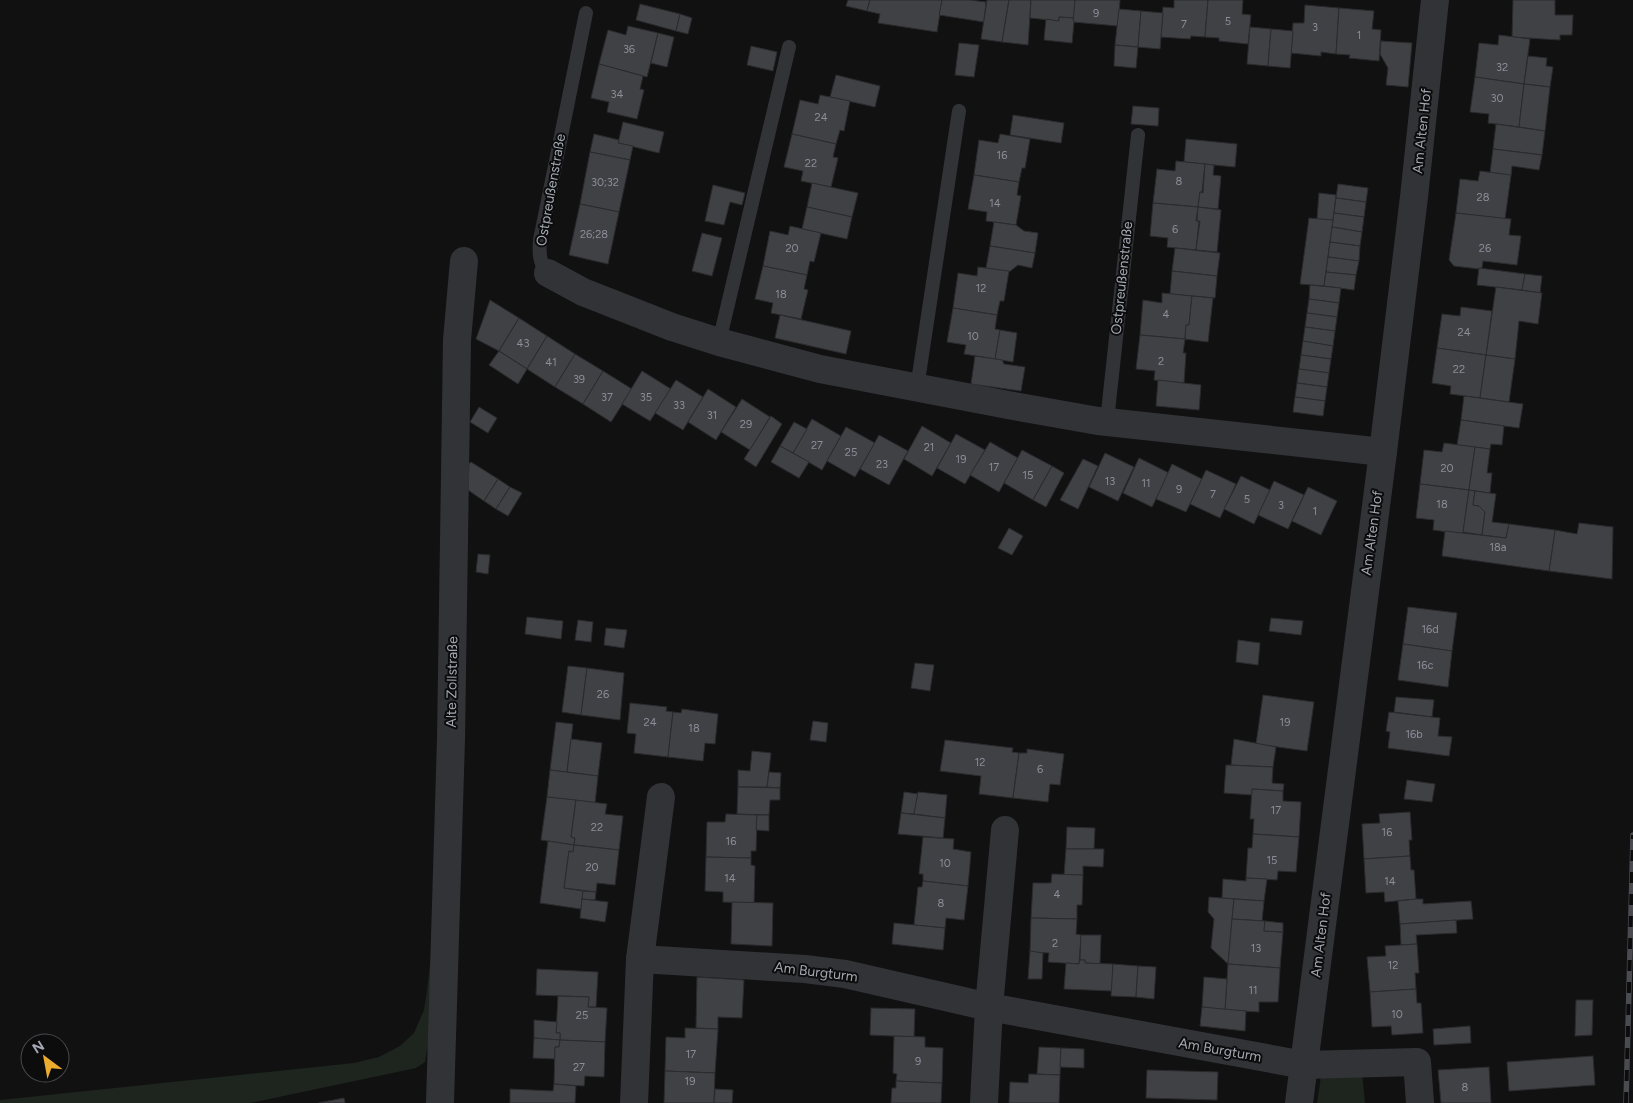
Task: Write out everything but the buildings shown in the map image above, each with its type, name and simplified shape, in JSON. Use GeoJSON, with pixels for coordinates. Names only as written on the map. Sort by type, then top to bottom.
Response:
{"type":"FeatureCollection","features":[{"type":"Feature","properties":{"kind":"street","name":"Am Alten Hof"},"geometry":{"type":"LineString","coordinates":[[1299,1103],[1383,452],[1414,196],[1435,0]]}},
{"type":"Feature","properties":{"kind":"street","name":"Alte Zollstraße"},"geometry":{"type":"LineString","coordinates":[[440,1103],[452,720],[457,340],[464,261]]}},
{"type":"Feature","properties":{"kind":"street","name":"Ostpreußenstraße"},"geometry":{"type":"LineString","coordinates":[[548,273],[583,292],[620,308],[718,342],[820,369],[1008,405],[1107,421],[1383,452]]}},
{"type":"Feature","properties":{"kind":"street"},"geometry":{"type":"LineString","coordinates":[[634,1103],[640,959],[661,797]]}},
{"type":"Feature","properties":{"kind":"street"},"geometry":{"type":"LineString","coordinates":[[984,1103],[988,1007],[1004,830]]}},
{"type":"Feature","properties":{"kind":"street","name":"Am Burgturm"},"geometry":{"type":"LineString","coordinates":[[640,959],[805,969],[845,974],[988,1007],[1304,1065]]}},
{"type":"Feature","properties":{"kind":"street"},"geometry":{"type":"LineString","coordinates":[[1304,1065],[1417,1062],[1420,1103]]}},
{"type":"Feature","properties":{"kind":"lane","name":"Ostpreußenstraße"},"geometry":{"type":"LineString","coordinates":[[548,273],[539,256],[540,240],[586,13]]}},
{"type":"Feature","properties":{"kind":"lane"},"geometry":{"type":"LineString","coordinates":[[718,342],[789,47]]}},
{"type":"Feature","properties":{"kind":"lane"},"geometry":{"type":"LineString","coordinates":[[917,388],[959,111]]}},
{"type":"Feature","properties":{"kind":"lane","name":"Ostpreußenstraße"},"geometry":{"type":"LineString","coordinates":[[1107,421],[1138,135]]}},
{"type":"Feature","properties":{"kind":"shaded area"},"geometry":{"type":"Polygon","coordinates":[[[438,892],[432,1039],[427,1050],[425,1062],[416,1068],[250,1103],[0,1103],[0,1100],[354,1063],[379,1057],[400,1046],[414,1033],[424,1010],[438,892]]]}},
{"type":"Feature","properties":{"kind":"shaded area"},"geometry":{"type":"Polygon","coordinates":[[[1362,1073],[1365,1103],[1317,1103],[1321,1076],[1362,1073]]]}},
{"type":"Feature","properties":{"kind":"railway"},"geometry":{"type":"LineString","coordinates":[[1626,1103],[1633,835]]}}]}
